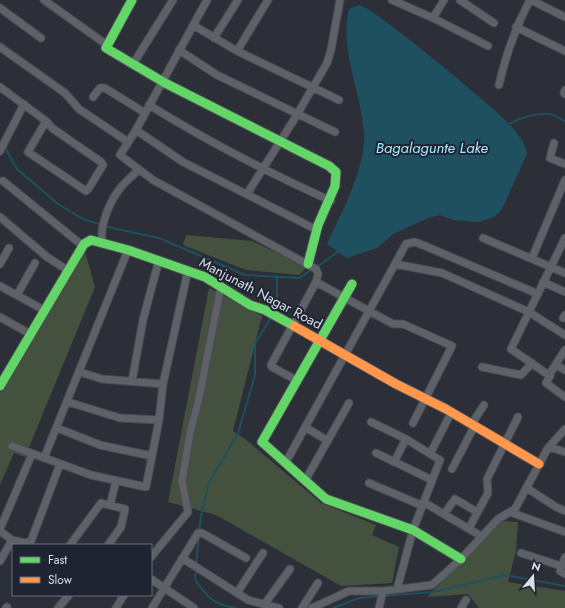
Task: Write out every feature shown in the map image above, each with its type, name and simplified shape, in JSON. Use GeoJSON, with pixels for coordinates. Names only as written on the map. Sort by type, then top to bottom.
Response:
{"type":"FeatureCollection","features":[{"type":"Feature","properties":{"kind":"street"},"geometry":{"type":"LineString","coordinates":[[44,0],[107,44]]}},
{"type":"Feature","properties":{"kind":"street"},"geometry":{"type":"LineString","coordinates":[[133,64],[173,0]]}},
{"type":"Feature","properties":{"kind":"street"},"geometry":{"type":"LineString","coordinates":[[207,0],[120,157],[153,180],[316,269],[318,274],[316,282],[271,366],[296,380]]}},
{"type":"Feature","properties":{"kind":"street"},"geometry":{"type":"LineString","coordinates":[[214,38],[238,0]]}},
{"type":"Feature","properties":{"kind":"street"},"geometry":{"type":"LineString","coordinates":[[237,51],[268,0]]}},
{"type":"Feature","properties":{"kind":"street"},"geometry":{"type":"LineString","coordinates":[[247,194],[298,114],[326,63],[331,50],[340,0]]}},
{"type":"Feature","properties":{"kind":"street"},"geometry":{"type":"LineString","coordinates":[[392,0],[433,18],[488,46]]}},
{"type":"Feature","properties":{"kind":"street"},"geometry":{"type":"LineString","coordinates":[[433,18],[444,0]]}},
{"type":"Feature","properties":{"kind":"street"},"geometry":{"type":"LineString","coordinates":[[460,0],[494,23]]}},
{"type":"Feature","properties":{"kind":"street"},"geometry":{"type":"LineString","coordinates":[[499,85],[506,55],[516,27],[530,0],[565,17]]}},
{"type":"Feature","properties":{"kind":"street"},"geometry":{"type":"LineString","coordinates":[[128,2],[106,48],[162,81],[329,166],[336,172],[337,181],[331,201],[317,230],[308,264]]}},
{"type":"Feature","properties":{"kind":"street"},"geometry":{"type":"LineString","coordinates":[[0,8],[41,38]]}},
{"type":"Feature","properties":{"kind":"street"},"geometry":{"type":"LineString","coordinates":[[193,25],[237,51],[339,100]]}},
{"type":"Feature","properties":{"kind":"street"},"geometry":{"type":"LineString","coordinates":[[516,27],[565,51]]}},
{"type":"Feature","properties":{"kind":"street"},"geometry":{"type":"LineString","coordinates":[[0,47],[65,93],[79,109],[128,142]]}},
{"type":"Feature","properties":{"kind":"street"},"geometry":{"type":"LineString","coordinates":[[179,50],[217,75],[335,132]]}},
{"type":"Feature","properties":{"kind":"street"},"geometry":{"type":"LineString","coordinates":[[0,87],[46,121],[52,128],[103,165],[86,191],[28,152],[46,121]]}},
{"type":"Feature","properties":{"kind":"street"},"geometry":{"type":"LineString","coordinates":[[93,97],[100,88],[105,88],[145,113]]}},
{"type":"Feature","properties":{"kind":"street"},"geometry":{"type":"LineString","coordinates":[[0,151],[24,104]]}},
{"type":"Feature","properties":{"kind":"street"},"geometry":{"type":"LineString","coordinates":[[149,106],[189,130],[331,201]]}},
{"type":"Feature","properties":{"kind":"street"},"geometry":{"type":"LineString","coordinates":[[136,130],[183,162],[317,230]]}},
{"type":"Feature","properties":{"kind":"street"},"geometry":{"type":"LineString","coordinates":[[554,143],[550,158],[565,164]]}},
{"type":"Feature","properties":{"kind":"street"},"geometry":{"type":"LineString","coordinates":[[102,241],[106,216],[117,192],[138,170]]}},
{"type":"Feature","properties":{"kind":"street"},"geometry":{"type":"LineString","coordinates":[[532,258],[565,180]]}},
{"type":"Feature","properties":{"kind":"street"},"geometry":{"type":"LineString","coordinates":[[0,386],[83,246],[3,181]]}},
{"type":"Feature","properties":{"kind":"street"},"geometry":{"type":"LineString","coordinates":[[0,216],[47,257],[69,271]]}},
{"type":"Feature","properties":{"kind":"street"},"geometry":{"type":"LineString","coordinates":[[483,238],[565,273]]}},
{"type":"Feature","properties":{"kind":"street"},"geometry":{"type":"LineString","coordinates":[[549,375],[511,350],[565,238]]}},
{"type":"Feature","properties":{"kind":"street","name":"Manjunath Nagar Road"},"geometry":{"type":"LineString","coordinates":[[83,246],[91,240],[102,241],[188,270],[221,286],[250,305],[265,310],[276,316],[451,413],[539,464]]}},
{"type":"Feature","properties":{"kind":"street"},"geometry":{"type":"LineString","coordinates":[[286,462],[344,355],[370,312],[406,244],[415,242],[538,294]]}},
{"type":"Feature","properties":{"kind":"street"},"geometry":{"type":"LineString","coordinates":[[0,264],[9,248]]}},
{"type":"Feature","properties":{"kind":"street"},"geometry":{"type":"LineString","coordinates":[[44,458],[68,402],[128,250]]}},
{"type":"Feature","properties":{"kind":"street"},"geometry":{"type":"LineString","coordinates":[[132,381],[143,320],[159,260]]}},
{"type":"Feature","properties":{"kind":"street"},"geometry":{"type":"LineString","coordinates":[[18,294],[35,263]]}},
{"type":"Feature","properties":{"kind":"street"},"geometry":{"type":"LineString","coordinates":[[395,264],[442,273],[529,312],[565,335]]}},
{"type":"Feature","properties":{"kind":"street"},"geometry":{"type":"LineString","coordinates":[[12,446],[91,475],[146,487],[159,420],[163,384],[188,270]]}},
{"type":"Feature","properties":{"kind":"street"},"geometry":{"type":"LineString","coordinates":[[316,282],[393,324],[403,324],[452,346],[413,423]]}},
{"type":"Feature","properties":{"kind":"street"},"geometry":{"type":"LineString","coordinates":[[544,282],[565,292]]}},
{"type":"Feature","properties":{"kind":"street"},"geometry":{"type":"LineString","coordinates":[[352,284],[318,340],[262,442],[306,479],[326,499],[413,530],[461,559]]}},
{"type":"Feature","properties":{"kind":"street"},"geometry":{"type":"LineString","coordinates":[[0,286],[18,294],[44,310]]}},
{"type":"Feature","properties":{"kind":"street"},"geometry":{"type":"LineString","coordinates":[[152,556],[188,512],[182,481],[190,433],[199,398],[221,286]]}},
{"type":"Feature","properties":{"kind":"street"},"geometry":{"type":"LineString","coordinates":[[0,317],[30,334]]}},
{"type":"Feature","properties":{"kind":"street"},"geometry":{"type":"LineString","coordinates":[[565,350],[549,375],[550,376],[546,383],[565,397]]}},
{"type":"Feature","properties":{"kind":"street"},"geometry":{"type":"LineString","coordinates":[[482,367],[521,375],[532,363]]}},
{"type":"Feature","properties":{"kind":"street"},"geometry":{"type":"LineString","coordinates":[[556,365],[565,370]]}},
{"type":"Feature","properties":{"kind":"street"},"geometry":{"type":"LineString","coordinates":[[80,372],[102,379],[163,384]]}},
{"type":"Feature","properties":{"kind":"street"},"geometry":{"type":"LineString","coordinates":[[68,402],[120,418],[159,420]]}},
{"type":"Feature","properties":{"kind":"street"},"geometry":{"type":"LineString","coordinates":[[306,479],[349,404]]}},
{"type":"Feature","properties":{"kind":"street"},"geometry":{"type":"LineString","coordinates":[[452,469],[484,405]]}},
{"type":"Feature","properties":{"kind":"street"},"geometry":{"type":"LineString","coordinates":[[430,454],[451,413]]}},
{"type":"Feature","properties":{"kind":"street"},"geometry":{"type":"LineString","coordinates":[[469,528],[488,493],[487,479],[518,417]]}},
{"type":"Feature","properties":{"kind":"street"},"geometry":{"type":"LineString","coordinates":[[371,422],[406,439],[440,460],[413,530],[397,589]]}},
{"type":"Feature","properties":{"kind":"street"},"geometry":{"type":"LineString","coordinates":[[305,427],[328,441]]}},
{"type":"Feature","properties":{"kind":"street"},"geometry":{"type":"LineString","coordinates":[[57,428],[100,445],[152,456]]}},
{"type":"Feature","properties":{"kind":"street"},"geometry":{"type":"LineString","coordinates":[[312,608],[349,591],[383,591],[432,585],[461,559],[498,519],[515,509],[549,447],[565,429]]}},
{"type":"Feature","properties":{"kind":"street"},"geometry":{"type":"LineString","coordinates":[[394,462],[406,439]]}},
{"type":"Feature","properties":{"kind":"street"},"geometry":{"type":"LineString","coordinates":[[549,447],[565,452]]}},
{"type":"Feature","properties":{"kind":"street"},"geometry":{"type":"LineString","coordinates":[[376,453],[432,480]]}},
{"type":"Feature","properties":{"kind":"street"},"geometry":{"type":"LineString","coordinates":[[32,454],[0,530],[12,540],[25,544],[31,541],[60,464]]}},
{"type":"Feature","properties":{"kind":"street"},"geometry":{"type":"LineString","coordinates":[[110,505],[116,480]]}},
{"type":"Feature","properties":{"kind":"street"},"geometry":{"type":"LineString","coordinates":[[369,483],[424,504],[481,536]]}},
{"type":"Feature","properties":{"kind":"street"},"geometry":{"type":"LineString","coordinates":[[527,488],[556,507],[565,511]]}},
{"type":"Feature","properties":{"kind":"street"},"geometry":{"type":"LineString","coordinates":[[444,514],[455,499],[477,512]]}},
{"type":"Feature","properties":{"kind":"street"},"geometry":{"type":"LineString","coordinates":[[71,544],[101,503],[125,509],[121,527],[109,544]]}},
{"type":"Feature","properties":{"kind":"street"},"geometry":{"type":"LineString","coordinates":[[510,512],[565,532]]}},
{"type":"Feature","properties":{"kind":"street"},"geometry":{"type":"LineString","coordinates":[[152,608],[199,533],[246,558]]}},
{"type":"Feature","properties":{"kind":"street"},"geometry":{"type":"LineString","coordinates":[[0,561],[12,540]]}},
{"type":"Feature","properties":{"kind":"street"},"geometry":{"type":"LineString","coordinates":[[237,593],[263,552]]}},
{"type":"Feature","properties":{"kind":"street"},"geometry":{"type":"LineString","coordinates":[[521,553],[561,566]]}},
{"type":"Feature","properties":{"kind":"street"},"geometry":{"type":"LineString","coordinates":[[565,557],[560,571],[565,574]]}},
{"type":"Feature","properties":{"kind":"street"},"geometry":{"type":"LineString","coordinates":[[182,558],[248,600],[279,608]]}},
{"type":"Feature","properties":{"kind":"street"},"geometry":{"type":"LineString","coordinates":[[264,605],[290,569]]}},
{"type":"Feature","properties":{"kind":"street"},"geometry":{"type":"LineString","coordinates":[[152,580],[191,607]]}},
{"type":"Feature","properties":{"kind":"street"},"geometry":{"type":"LineString","coordinates":[[302,608],[318,583]]}},
{"type":"Feature","properties":{"kind":"street"},"geometry":{"type":"LineString","coordinates":[[379,608],[383,591]]}},
{"type":"Feature","properties":{"kind":"street"},"geometry":{"type":"LineString","coordinates":[[58,608],[68,596]]}},
{"type":"Feature","properties":{"kind":"street"},"geometry":{"type":"LineString","coordinates":[[116,608],[123,596]]}},
{"type":"Feature","properties":{"kind":"green space"},"geometry":{"type":"Polygon","coordinates":[[[186,235],[252,241],[307,267],[299,275],[246,270],[183,245],[186,235]]]}},
{"type":"Feature","properties":{"kind":"green space"},"geometry":{"type":"Polygon","coordinates":[[[85,252],[95,287],[25,457],[14,453],[0,485],[0,392],[85,252]]]}},
{"type":"Feature","properties":{"kind":"green space"},"geometry":{"type":"Polygon","coordinates":[[[209,288],[262,316],[233,431],[245,439],[321,503],[376,525],[372,535],[399,547],[392,583],[341,586],[216,515],[168,502],[209,288]]]}},
{"type":"Feature","properties":{"kind":"green space"},"geometry":{"type":"Polygon","coordinates":[[[502,521],[518,522],[516,551],[508,582],[565,591],[565,608],[479,608],[468,594],[427,597],[502,521]]]}},
{"type":"Feature","properties":{"kind":"water","name":"Bagalagunte Lake"},"geometry":{"type":"Polygon","coordinates":[[[359,5],[385,21],[405,36],[489,105],[516,132],[526,148],[527,154],[502,209],[494,217],[479,222],[453,220],[440,215],[428,218],[393,234],[377,248],[347,258],[327,244],[352,190],[364,145],[362,117],[347,40],[349,9],[359,5]]]}},
{"type":"Feature","properties":{"kind":"waterway"},"geometry":{"type":"LineString","coordinates":[[507,125],[523,118],[542,114],[554,115],[565,121]]}},
{"type":"Feature","properties":{"kind":"waterway"},"geometry":{"type":"LineString","coordinates":[[4,146],[17,169],[58,204],[83,219],[112,228],[159,238],[245,275],[299,278],[313,269]]}},
{"type":"Feature","properties":{"kind":"waterway"},"geometry":{"type":"LineString","coordinates":[[317,267],[339,251]]}},
{"type":"Feature","properties":{"kind":"waterway"},"geometry":{"type":"LineString","coordinates":[[274,312],[277,306],[277,276]]}},
{"type":"Feature","properties":{"kind":"waterway"},"geometry":{"type":"LineString","coordinates":[[199,532],[201,516],[209,483],[238,433],[255,375],[255,344],[271,317]]}},
{"type":"Feature","properties":{"kind":"waterway"},"geometry":{"type":"LineString","coordinates":[[196,565],[199,536]]}},
{"type":"Feature","properties":{"kind":"waterway"},"geometry":{"type":"LineString","coordinates":[[196,570],[195,580],[208,596],[222,605],[236,608]]}},
{"type":"Feature","properties":{"kind":"waterway"},"geometry":{"type":"LineString","coordinates":[[384,596],[433,592],[505,575],[565,586]]}},
{"type":"Feature","properties":{"kind":"waterway"},"geometry":{"type":"LineString","coordinates":[[333,608],[359,598],[379,596]]}},
{"type":"Feature","properties":{"kind":"traffic: fast"},"geometry":{"type":"LineString","coordinates":[[132,0],[106,48],[165,83],[329,166],[336,172],[335,186],[318,225],[308,264]]}},
{"type":"Feature","properties":{"kind":"traffic: fast"},"geometry":{"type":"LineString","coordinates":[[0,386],[84,244],[91,240],[128,250],[205,277],[250,305],[265,310],[294,326]]}},
{"type":"Feature","properties":{"kind":"traffic: fast"},"geometry":{"type":"LineString","coordinates":[[352,284],[262,442],[326,499],[413,530],[461,559]]}},
{"type":"Feature","properties":{"kind":"traffic: slow"},"geometry":{"type":"LineString","coordinates":[[294,326],[396,384],[446,409],[539,464]]}}]}
